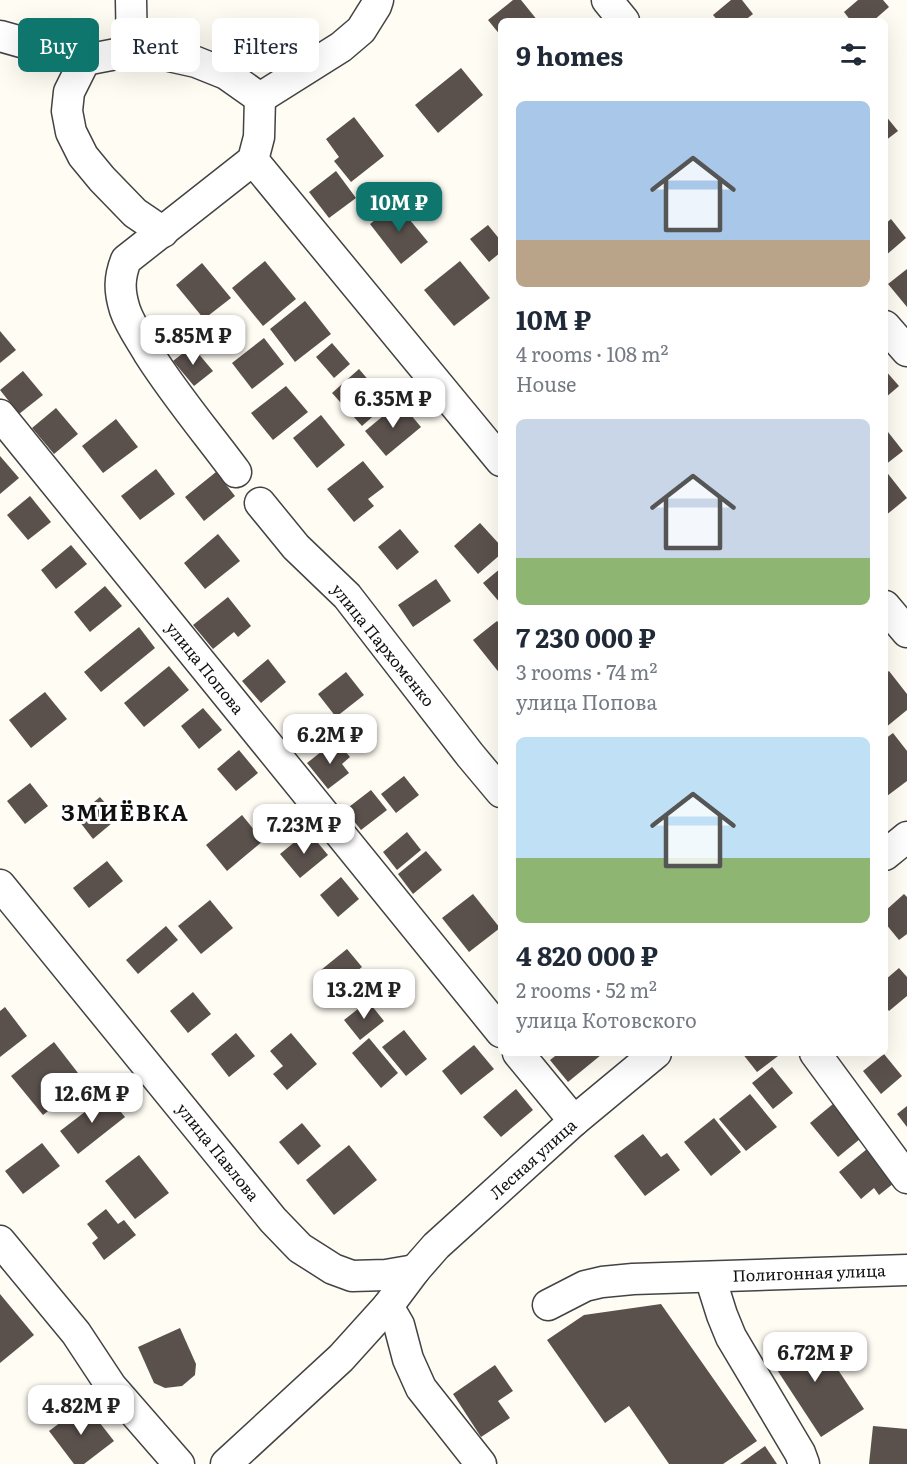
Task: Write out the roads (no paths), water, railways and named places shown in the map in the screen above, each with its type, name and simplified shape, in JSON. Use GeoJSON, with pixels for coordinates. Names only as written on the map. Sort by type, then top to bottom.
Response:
{"type":"FeatureCollection","features":[{"type":"Feature","properties":{"kind":"street"},"geometry":{"type":"LineString","coordinates":[[131,0],[131,18]]}},
{"type":"Feature","properties":{"kind":"street"},"geometry":{"type":"LineString","coordinates":[[260,98],[341,47],[361,30],[378,0]]}},
{"type":"Feature","properties":{"kind":"street"},"geometry":{"type":"LineString","coordinates":[[606,0],[621,18]]}},
{"type":"Feature","properties":{"kind":"street"},"geometry":{"type":"LineString","coordinates":[[0,36],[18,41]]}},
{"type":"Feature","properties":{"kind":"street"},"geometry":{"type":"LineString","coordinates":[[200,64],[226,74],[260,98]]}},
{"type":"Feature","properties":{"kind":"street"},"geometry":{"type":"LineString","coordinates":[[78,72],[69,92],[67,111],[71,132],[83,156],[135,213],[163,232]]}},
{"type":"Feature","properties":{"kind":"street"},"geometry":{"type":"LineString","coordinates":[[236,472],[140,340],[125,310],[120,286],[126,260],[253,160],[259,137],[260,98]]}},
{"type":"Feature","properties":{"kind":"street"},"geometry":{"type":"LineString","coordinates":[[253,160],[498,457]]}},
{"type":"Feature","properties":{"kind":"street"},"geometry":{"type":"LineString","coordinates":[[888,329],[907,351]]}},
{"type":"Feature","properties":{"kind":"street","name":"улица Попова"},"geometry":{"type":"LineString","coordinates":[[0,415],[498,1028]]}},
{"type":"Feature","properties":{"kind":"street","name":"улица Пархоменко"},"geometry":{"type":"LineString","coordinates":[[260,503],[296,547],[347,596],[498,788]]}},
{"type":"Feature","properties":{"kind":"street"},"geometry":{"type":"LineString","coordinates":[[888,610],[907,632]]}},
{"type":"Feature","properties":{"kind":"street"},"geometry":{"type":"LineString","coordinates":[[888,853],[907,837]]}},
{"type":"Feature","properties":{"kind":"street","name":"улица Павлова"},"geometry":{"type":"LineString","coordinates":[[0,885],[273,1220],[300,1248],[333,1269],[352,1276],[386,1275],[415,1270]]}},
{"type":"Feature","properties":{"kind":"street"},"geometry":{"type":"LineString","coordinates":[[520,1056],[574,1121]]}},
{"type":"Feature","properties":{"kind":"street","name":"Лесная улица"},"geometry":{"type":"LineString","coordinates":[[226,1464],[341,1358],[388,1306],[436,1246],[574,1121],[652,1056]]}},
{"type":"Feature","properties":{"kind":"street"},"geometry":{"type":"LineString","coordinates":[[817,1056],[907,1178]]}},
{"type":"Feature","properties":{"kind":"street"},"geometry":{"type":"LineString","coordinates":[[0,1241],[76,1333],[111,1386],[179,1464]]}},
{"type":"Feature","properties":{"kind":"street","name":"Полигонная улица"},"geometry":{"type":"LineString","coordinates":[[548,1305],[585,1286],[602,1282],[907,1269]]}},
{"type":"Feature","properties":{"kind":"street"},"geometry":{"type":"LineString","coordinates":[[710,1277],[731,1337],[800,1453],[804,1464]]}},
{"type":"Feature","properties":{"kind":"street"},"geometry":{"type":"LineString","coordinates":[[388,1306],[399,1325],[408,1359],[421,1388],[481,1464]]}},
{"type":"Feature","properties":{"kind":"district","name":"ЗМИЁВКА"},"geometry":{"type":"Point","coordinates":[125,813]}}]}
